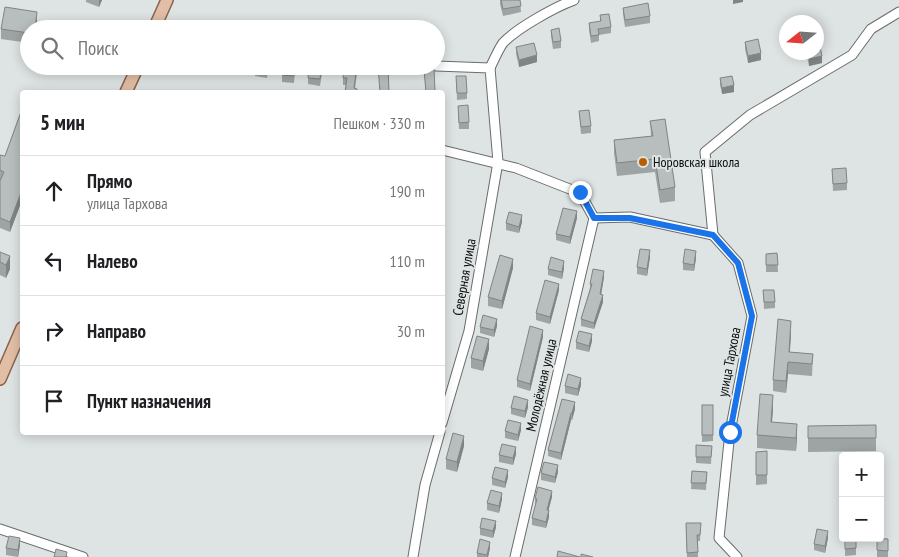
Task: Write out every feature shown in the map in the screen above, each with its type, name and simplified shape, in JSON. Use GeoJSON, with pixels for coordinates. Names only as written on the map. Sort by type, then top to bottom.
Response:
{"type":"FeatureCollection","features":[{"type":"Feature","properties":{"kind":"main road"},"geometry":{"type":"LineString","coordinates":[[161,20],[167,0]]}},
{"type":"Feature","properties":{"kind":"main road"},"geometry":{"type":"LineString","coordinates":[[127,90],[134,75]]}},
{"type":"Feature","properties":{"kind":"main road"},"geometry":{"type":"LineString","coordinates":[[0,379],[20,333]]}},
{"type":"Feature","properties":{"kind":"street"},"geometry":{"type":"LineString","coordinates":[[445,66],[490,68],[503,44],[521,28],[574,0]]}},
{"type":"Feature","properties":{"kind":"street"},"geometry":{"type":"LineString","coordinates":[[445,151],[516,168],[580,192],[594,218],[630,218],[713,235],[705,152],[750,115],[852,55],[871,29],[899,12]]}},
{"type":"Feature","properties":{"kind":"street","name":"Северная улица"},"geometry":{"type":"LineString","coordinates":[[445,413],[469,331],[498,163],[490,68]]}},
{"type":"Feature","properties":{"kind":"street","name":"Молодёжная улица"},"geometry":{"type":"LineString","coordinates":[[515,557],[594,218]]}},
{"type":"Feature","properties":{"kind":"street","name":"улица Тархова"},"geometry":{"type":"LineString","coordinates":[[713,235],[738,263],[752,316],[730,432],[720,538],[737,557]]}},
{"type":"Feature","properties":{"kind":"street"},"geometry":{"type":"LineString","coordinates":[[413,557],[424,485],[439,435]]}},
{"type":"Feature","properties":{"kind":"street"},"geometry":{"type":"LineString","coordinates":[[0,529],[83,557]]}},
{"type":"Feature","properties":{"kind":"building"},"geometry":{"type":"Polygon","coordinates":[[[501,0],[520,0],[521,6],[503,9],[501,0]]]}},
{"type":"Feature","properties":{"kind":"building"},"geometry":{"type":"Polygon","coordinates":[[[648,3],[650,16],[625,20],[623,8],[648,3]]]}},
{"type":"Feature","properties":{"kind":"building"},"geometry":{"type":"Polygon","coordinates":[[[5,7],[37,12],[36,20],[20,20],[20,32],[1,29],[5,7]]]}},
{"type":"Feature","properties":{"kind":"building"},"geometry":{"type":"Polygon","coordinates":[[[609,14],[611,27],[598,29],[599,35],[591,36],[589,23],[601,21],[600,15],[609,14]]]}},
{"type":"Feature","properties":{"kind":"building"},"geometry":{"type":"Polygon","coordinates":[[[559,28],[561,41],[553,42],[551,30],[559,28]]]}},
{"type":"Feature","properties":{"kind":"building"},"geometry":{"type":"Polygon","coordinates":[[[758,39],[761,53],[748,56],[745,42],[758,39]]]}},
{"type":"Feature","properties":{"kind":"building"},"geometry":{"type":"Polygon","coordinates":[[[534,43],[537,55],[519,60],[516,47],[534,43]]]}},
{"type":"Feature","properties":{"kind":"building"},"geometry":{"type":"Polygon","coordinates":[[[308,75],[321,75],[320,79],[308,78],[308,75]]]}},
{"type":"Feature","properties":{"kind":"building"},"geometry":{"type":"Polygon","coordinates":[[[344,75],[356,75],[354,88],[357,90],[345,90],[347,78],[343,78],[344,75]]]}},
{"type":"Feature","properties":{"kind":"building"},"geometry":{"type":"Polygon","coordinates":[[[379,75],[388,75],[389,90],[380,90],[379,75]]]}},
{"type":"Feature","properties":{"kind":"building"},"geometry":{"type":"Polygon","coordinates":[[[424,75],[434,75],[435,90],[426,90],[424,75]]]}},
{"type":"Feature","properties":{"kind":"building"},"geometry":{"type":"Polygon","coordinates":[[[456,76],[466,76],[467,93],[457,93],[456,76]]]}},
{"type":"Feature","properties":{"kind":"building"},"geometry":{"type":"Polygon","coordinates":[[[732,76],[734,85],[722,88],[720,78],[732,76]]]}},
{"type":"Feature","properties":{"kind":"building"},"geometry":{"type":"Polygon","coordinates":[[[468,105],[469,122],[459,123],[458,106],[468,105]]]}},
{"type":"Feature","properties":{"kind":"building"},"geometry":{"type":"Polygon","coordinates":[[[589,110],[591,126],[581,127],[579,111],[589,110]]]}},
{"type":"Feature","properties":{"kind":"building"},"geometry":{"type":"Polygon","coordinates":[[[20,115],[20,195],[10,222],[0,218],[0,181],[4,172],[0,170],[0,155],[5,156],[20,115]]]}},
{"type":"Feature","properties":{"kind":"building"},"geometry":{"type":"Polygon","coordinates":[[[665,119],[675,187],[660,190],[655,159],[617,163],[614,140],[653,136],[650,121],[665,119]]]}},
{"type":"Feature","properties":{"kind":"building"},"geometry":{"type":"Polygon","coordinates":[[[846,168],[847,183],[833,184],[832,169],[846,168]]]}},
{"type":"Feature","properties":{"kind":"building"},"geometry":{"type":"Polygon","coordinates":[[[563,208],[577,211],[570,237],[556,234],[563,208]]]}},
{"type":"Feature","properties":{"kind":"building"},"geometry":{"type":"Polygon","coordinates":[[[509,212],[522,215],[519,227],[506,223],[509,212]]]}},
{"type":"Feature","properties":{"kind":"building"},"geometry":{"type":"Polygon","coordinates":[[[640,249],[650,250],[647,269],[637,267],[640,249]]]}},
{"type":"Feature","properties":{"kind":"building"},"geometry":{"type":"Polygon","coordinates":[[[685,249],[696,251],[694,265],[683,263],[685,249]]]}},
{"type":"Feature","properties":{"kind":"building"},"geometry":{"type":"Polygon","coordinates":[[[0,252],[10,256],[6,265],[0,262],[0,252]]]}},
{"type":"Feature","properties":{"kind":"building"},"geometry":{"type":"Polygon","coordinates":[[[777,253],[778,265],[766,265],[766,254],[777,253]]]}},
{"type":"Feature","properties":{"kind":"building"},"geometry":{"type":"Polygon","coordinates":[[[500,255],[513,259],[502,301],[488,297],[500,255]]]}},
{"type":"Feature","properties":{"kind":"building"},"geometry":{"type":"Polygon","coordinates":[[[551,257],[564,261],[562,272],[548,269],[551,257]]]}},
{"type":"Feature","properties":{"kind":"building"},"geometry":{"type":"Polygon","coordinates":[[[593,269],[604,271],[600,294],[603,295],[594,323],[581,319],[592,284],[590,284],[593,269]]]}},
{"type":"Feature","properties":{"kind":"building"},"geometry":{"type":"Polygon","coordinates":[[[545,280],[559,284],[550,317],[536,313],[545,280]]]}},
{"type":"Feature","properties":{"kind":"building"},"geometry":{"type":"Polygon","coordinates":[[[763,290],[774,290],[775,302],[764,302],[763,290]]]}},
{"type":"Feature","properties":{"kind":"building"},"geometry":{"type":"Polygon","coordinates":[[[483,315],[497,319],[494,330],[480,327],[483,315]]]}},
{"type":"Feature","properties":{"kind":"building"},"geometry":{"type":"Polygon","coordinates":[[[778,319],[791,321],[789,352],[813,354],[812,364],[788,362],[786,381],[773,380],[778,319]]]}},
{"type":"Feature","properties":{"kind":"building"},"geometry":{"type":"Polygon","coordinates":[[[530,326],[543,330],[530,384],[517,380],[530,326]]]}},
{"type":"Feature","properties":{"kind":"building"},"geometry":{"type":"Polygon","coordinates":[[[579,331],[592,334],[589,346],[576,342],[579,331]]]}},
{"type":"Feature","properties":{"kind":"building"},"geometry":{"type":"Polygon","coordinates":[[[477,336],[489,339],[483,361],[471,358],[477,336]]]}},
{"type":"Feature","properties":{"kind":"building"},"geometry":{"type":"Polygon","coordinates":[[[568,374],[581,378],[578,389],[565,386],[568,374]]]}},
{"type":"Feature","properties":{"kind":"building"},"geometry":{"type":"Polygon","coordinates":[[[760,394],[773,395],[771,422],[797,424],[796,438],[757,435],[760,394]]]}},
{"type":"Feature","properties":{"kind":"building"},"geometry":{"type":"Polygon","coordinates":[[[514,396],[528,400],[525,411],[511,408],[514,396]]]}},
{"type":"Feature","properties":{"kind":"building"},"geometry":{"type":"Polygon","coordinates":[[[562,399],[575,402],[561,453],[548,450],[562,399]]]}},
{"type":"Feature","properties":{"kind":"building"},"geometry":{"type":"Polygon","coordinates":[[[702,405],[713,405],[713,435],[702,435],[702,405]]]}},
{"type":"Feature","properties":{"kind":"building"},"geometry":{"type":"Polygon","coordinates":[[[508,420],[521,423],[518,435],[505,431],[508,420]]]}},
{"type":"Feature","properties":{"kind":"building"},"geometry":{"type":"Polygon","coordinates":[[[876,425],[876,438],[808,438],[808,426],[876,425]]]}},
{"type":"Feature","properties":{"kind":"building"},"geometry":{"type":"Polygon","coordinates":[[[453,433],[464,436],[457,462],[446,459],[453,433]]]}},
{"type":"Feature","properties":{"kind":"building"},"geometry":{"type":"Polygon","coordinates":[[[502,444],[516,447],[513,458],[499,455],[502,444]]]}},
{"type":"Feature","properties":{"kind":"building"},"geometry":{"type":"Polygon","coordinates":[[[696,445],[712,446],[711,457],[696,457],[696,445]]]}},
{"type":"Feature","properties":{"kind":"building"},"geometry":{"type":"Polygon","coordinates":[[[767,451],[767,475],[756,475],[756,452],[767,451]]]}},
{"type":"Feature","properties":{"kind":"building"},"geometry":{"type":"Polygon","coordinates":[[[544,462],[558,465],[555,477],[541,473],[544,462]]]}},
{"type":"Feature","properties":{"kind":"building"},"geometry":{"type":"Polygon","coordinates":[[[495,467],[508,470],[505,482],[492,478],[495,467]]]}},
{"type":"Feature","properties":{"kind":"building"},"geometry":{"type":"Polygon","coordinates":[[[692,471],[707,472],[706,483],[691,483],[692,471]]]}},
{"type":"Feature","properties":{"kind":"building"},"geometry":{"type":"Polygon","coordinates":[[[538,487],[552,491],[546,522],[532,518],[538,487]]]}},
{"type":"Feature","properties":{"kind":"building"},"geometry":{"type":"Polygon","coordinates":[[[491,490],[502,493],[499,506],[487,503],[491,490]]]}},
{"type":"Feature","properties":{"kind":"building"},"geometry":{"type":"Polygon","coordinates":[[[482,518],[496,521],[493,531],[480,528],[482,518]]]}},
{"type":"Feature","properties":{"kind":"building"},"geometry":{"type":"Polygon","coordinates":[[[686,523],[701,523],[700,535],[697,535],[698,552],[687,553],[686,523]]]}},
{"type":"Feature","properties":{"kind":"building"},"geometry":{"type":"Polygon","coordinates":[[[817,529],[828,531],[825,546],[814,544],[817,529]]]}},
{"type":"Feature","properties":{"kind":"building"},"geometry":{"type":"Polygon","coordinates":[[[9,536],[20,538],[18,550],[6,548],[9,536]]]}},
{"type":"Feature","properties":{"kind":"building"},"geometry":{"type":"Polygon","coordinates":[[[480,539],[490,542],[487,555],[477,553],[480,539]]]}},
{"type":"Feature","properties":{"kind":"building"},"geometry":{"type":"Polygon","coordinates":[[[884,539],[888,539],[888,551],[877,550],[877,542],[884,542],[884,539]]]}},
{"type":"Feature","properties":{"kind":"building"},"geometry":{"type":"Polygon","coordinates":[[[845,542],[856,542],[856,548],[845,549],[845,542]]]}},
{"type":"Feature","properties":{"kind":"building"},"geometry":{"type":"Polygon","coordinates":[[[56,549],[67,552],[66,557],[54,557],[56,549]]]}},
{"type":"Feature","properties":{"kind":"building"},"geometry":{"type":"Polygon","coordinates":[[[558,551],[580,557],[557,557],[558,551]]]}},
{"type":"Feature","properties":{"kind":"building"},"geometry":{"type":"Polygon","coordinates":[[[581,554],[593,557],[581,557],[581,554]]]}},
{"type":"Feature","properties":{"kind":"place","name":"Норовская школа"},"geometry":{"type":"Point","coordinates":[643,162]}},
{"type":"Feature","properties":{"kind":"route"},"geometry":{"type":"LineString","coordinates":[[580,192],[594,218],[630,218],[713,235],[738,263],[752,316],[730,432]]}}]}
